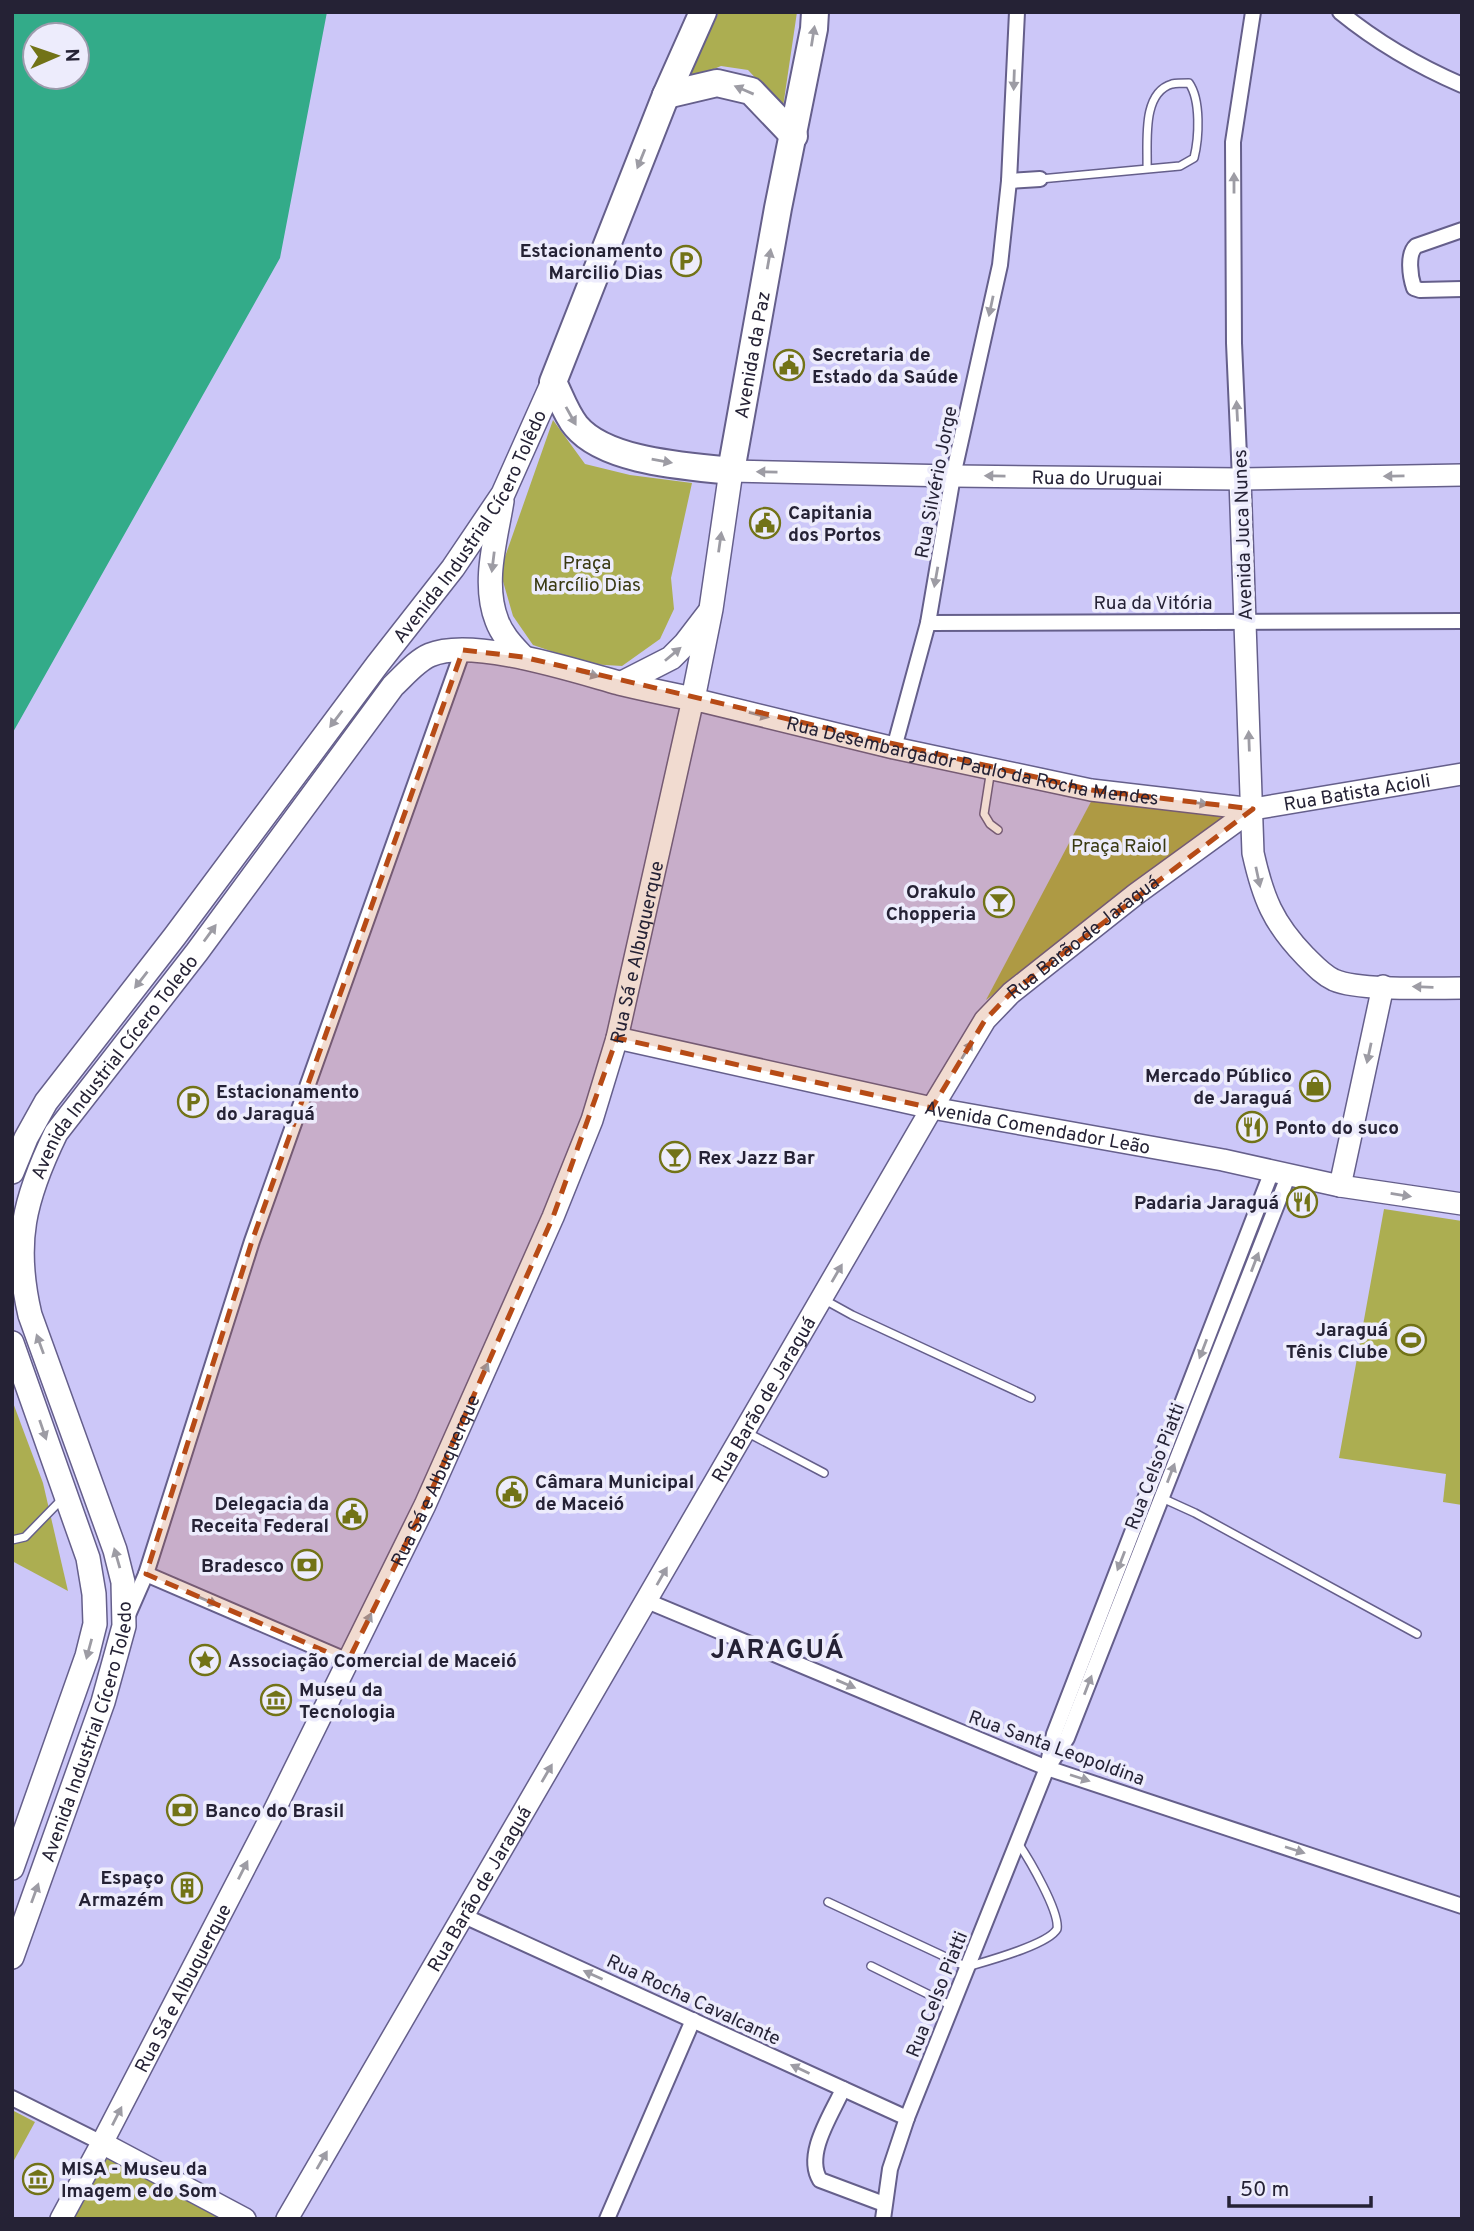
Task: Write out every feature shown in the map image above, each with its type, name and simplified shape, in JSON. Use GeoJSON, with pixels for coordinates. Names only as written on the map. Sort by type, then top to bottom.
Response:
{"type":"FeatureCollection","features":[{"type":"Feature","properties":{"kind":"highway"},"geometry":{"type":"LineString","coordinates":[[703,12],[666,95],[553,382],[576,425],[596,444],[660,461],[731,471]]}},
{"type":"Feature","properties":{"kind":"highway","name":"Avenida da Paz"},"geometry":{"type":"LineString","coordinates":[[731,471],[815,12]]}},
{"type":"Feature","properties":{"kind":"highway"},"geometry":{"type":"LineString","coordinates":[[666,95],[717,83],[751,91],[794,136]]}},
{"type":"Feature","properties":{"kind":"main road","name":"Avenida Industrial Cícero Tolêdo"},"geometry":{"type":"LineString","coordinates":[[377,665],[453,568],[503,494],[553,382]]}},
{"type":"Feature","properties":{"kind":"main road","name":"Avenida da Paz"},"geometry":{"type":"LineString","coordinates":[[693,699],[711,609],[731,471]]}},
{"type":"Feature","properties":{"kind":"main road"},"geometry":{"type":"LineString","coordinates":[[503,494],[490,586],[492,604],[497,623],[523,657],[693,699]]}},
{"type":"Feature","properties":{"kind":"main road"},"geometry":{"type":"LineString","coordinates":[[622,683],[671,658],[711,609]]}},
{"type":"Feature","properties":{"kind":"main road","name":"Avenida Industrial Cícero Toledo"},"geometry":{"type":"LineString","coordinates":[[12,1957],[103,1703],[124,1626],[123,1582],[115,1550],[30,1315],[23,1283],[21,1249],[26,1210],[41,1164],[56,1133],[197,952],[393,686],[429,655],[449,650],[523,657]]}},
{"type":"Feature","properties":{"kind":"main road","name":"Avenida Industrial Cícero Toledo"},"geometry":{"type":"LineString","coordinates":[[12,1172],[26,1138],[46,1102],[175,936],[377,665]]}},
{"type":"Feature","properties":{"kind":"main road","name":"Avenida Industrial Cícero Toledo"},"geometry":{"type":"LineString","coordinates":[[12,1343],[88,1558],[94,1594],[95,1624],[87,1656],[12,1868]]}},
{"type":"Feature","properties":{"kind":"street","name":"Rua Silvério Jorge"},"geometry":{"type":"LineString","coordinates":[[894,748],[928,623],[953,476],[1000,265],[1009,181],[1017,12]]}},
{"type":"Feature","properties":{"kind":"street","name":"Avenida Juca Nunes"},"geometry":{"type":"LineString","coordinates":[[1252,12],[1233,142],[1234,343],[1253,853],[1260,888],[1274,917],[1298,949],[1319,970],[1334,980],[1356,985],[1462,988]]}},
{"type":"Feature","properties":{"kind":"street"},"geometry":{"type":"LineString","coordinates":[[1340,12],[1368,36],[1425,69],[1462,85]]}},
{"type":"Feature","properties":{"kind":"street"},"geometry":{"type":"LineString","coordinates":[[1009,181],[1040,179]]}},
{"type":"Feature","properties":{"kind":"street"},"geometry":{"type":"LineString","coordinates":[[1462,230],[1416,246],[1410,254],[1414,288],[1462,289]]}},
{"type":"Feature","properties":{"kind":"street","name":"Rua do Uruguai"},"geometry":{"type":"LineString","coordinates":[[731,471],[1241,479],[1462,475]]}},
{"type":"Feature","properties":{"kind":"street","name":"Rua da Vitória"},"geometry":{"type":"LineString","coordinates":[[928,623],[1462,621]]}},
{"type":"Feature","properties":{"kind":"street"},"geometry":{"type":"LineString","coordinates":[[124,1626],[146,1574],[252,1241],[463,650]]}},
{"type":"Feature","properties":{"kind":"street","name":"Rua Desembargador Paulo da Rocha Mendes"},"geometry":{"type":"LineString","coordinates":[[693,699],[894,748],[1091,790],[1253,809]]}},
{"type":"Feature","properties":{"kind":"street","name":"Rua Sá e Albuquerque"},"geometry":{"type":"LineString","coordinates":[[61,2219],[103,2143],[272,1813],[425,1505],[553,1217],[592,1119],[617,1038],[693,699]]}},
{"type":"Feature","properties":{"kind":"street","name":"Rua Batista Acioli"},"geometry":{"type":"LineString","coordinates":[[1253,809],[1462,774]]}},
{"type":"Feature","properties":{"kind":"street","name":"Rua Barão de Jaraguá"},"geometry":{"type":"LineString","coordinates":[[289,2218],[985,1020],[1011,993],[1136,894],[1253,809]]}},
{"type":"Feature","properties":{"kind":"street"},"geometry":{"type":"LineString","coordinates":[[1340,1186],[1383,986]]}},
{"type":"Feature","properties":{"kind":"street","name":"Avenida Comendador Leão"},"geometry":{"type":"LineString","coordinates":[[617,1038],[932,1108],[1340,1186],[1462,1204]]}},
{"type":"Feature","properties":{"kind":"street","name":"Rua Celso Piatti"},"geometry":{"type":"LineString","coordinates":[[1047,1768],[1067,1738],[1162,1498],[1280,1173]]}},
{"type":"Feature","properties":{"kind":"street","name":"Rua Celso Piatti"},"geometry":{"type":"LineString","coordinates":[[884,2212],[890,2169],[907,2118],[1047,1768],[1054,1734],[1280,1173]]}},
{"type":"Feature","properties":{"kind":"street"},"geometry":{"type":"LineString","coordinates":[[146,1574],[348,1661]]}},
{"type":"Feature","properties":{"kind":"street","name":"Rua Santa Leopoldina"},"geometry":{"type":"LineString","coordinates":[[647,1601],[1047,1768],[1462,1906]]}},
{"type":"Feature","properties":{"kind":"street","name":"Rua Rocha Cavalcante"},"geometry":{"type":"LineString","coordinates":[[464,1916],[907,2118]]}},
{"type":"Feature","properties":{"kind":"street"},"geometry":{"type":"LineString","coordinates":[[607,2219],[694,2020]]}},
{"type":"Feature","properties":{"kind":"street"},"geometry":{"type":"LineString","coordinates":[[843,2089],[815,2152],[815,2171],[820,2180],[884,2212]]}},
{"type":"Feature","properties":{"kind":"street"},"geometry":{"type":"LineString","coordinates":[[12,2098],[245,2219]]}},
{"type":"Feature","properties":{"kind":"lane"},"geometry":{"type":"LineString","coordinates":[[1040,179],[1180,166],[1194,158],[1199,138],[1194,90],[1189,83],[1171,84],[1157,93],[1150,107],[1147,169]]}},
{"type":"Feature","properties":{"kind":"lane"},"geometry":{"type":"LineString","coordinates":[[991,769],[984,814],[998,831]]}},
{"type":"Feature","properties":{"kind":"lane"},"geometry":{"type":"LineString","coordinates":[[822,1298],[852,1315],[1031,1398]]}},
{"type":"Feature","properties":{"kind":"lane"},"geometry":{"type":"LineString","coordinates":[[745,1432],[824,1473]]}},
{"type":"Feature","properties":{"kind":"lane"},"geometry":{"type":"LineString","coordinates":[[12,1540],[25,1537],[66,1495]]}},
{"type":"Feature","properties":{"kind":"lane"},"geometry":{"type":"LineString","coordinates":[[1162,1498],[1195,1513],[1418,1634]]}},
{"type":"Feature","properties":{"kind":"lane"},"geometry":{"type":"LineString","coordinates":[[828,1902],[967,1967],[1009,1954],[1049,1938],[1058,1928],[1056,1915],[1018,1841]]}},
{"type":"Feature","properties":{"kind":"lane"},"geometry":{"type":"LineString","coordinates":[[871,1966],[952,2006]]}},
{"type":"Feature","properties":{"kind":"highlighted area"},"geometry":{"type":"Polygon","coordinates":[[[463,650],[523,657],[1091,790],[1253,809],[1011,993],[985,1020],[932,1108],[617,1038],[553,1217],[425,1505],[348,1661],[146,1574],[252,1241],[463,650]]]}},
{"type":"Feature","properties":{"kind":"green space"},"geometry":{"type":"Polygon","coordinates":[[[719,12],[797,12],[783,107],[748,70],[721,66],[687,80],[719,12]]]}},
{"type":"Feature","properties":{"kind":"green space","name":"Praça Marcílio Dias"},"geometry":{"type":"Polygon","coordinates":[[[553,420],[585,464],[630,475],[692,483],[671,578],[674,609],[660,639],[622,666],[589,664],[533,645],[513,616],[500,571],[553,420]]]}},
{"type":"Feature","properties":{"kind":"green space","name":"Praça Raiol"},"geometry":{"type":"Polygon","coordinates":[[[1094,796],[1227,817],[986,1000],[1094,796]]]}},
{"type":"Feature","properties":{"kind":"green space","name":"Jaraguá Tênis Clube"},"geometry":{"type":"Polygon","coordinates":[[[1384,1209],[1462,1221],[1462,1505],[1443,1502],[1446,1474],[1339,1458],[1384,1209]]]}},
{"type":"Feature","properties":{"kind":"green space"},"geometry":{"type":"Polygon","coordinates":[[[12,1400],[43,1483],[68,1591],[12,1561],[12,1400]]]}},
{"type":"Feature","properties":{"kind":"green space"},"geometry":{"type":"Polygon","coordinates":[[[12,2110],[35,2122],[12,2164],[12,2110]]]}},
{"type":"Feature","properties":{"kind":"green space"},"geometry":{"type":"Polygon","coordinates":[[[102,2143],[245,2219],[61,2219],[102,2143]]]}},
{"type":"Feature","properties":{"kind":"shaded area"},"geometry":{"type":"Polygon","coordinates":[[[12,12],[327,12],[280,258],[12,734],[12,12]]]}},
{"type":"Feature","properties":{"kind":"place","name":"Estacionamento Marcilio Dias"},"geometry":{"type":"Point","coordinates":[686,261]}},
{"type":"Feature","properties":{"kind":"place","name":"Secretaria de Estado da Saúde"},"geometry":{"type":"Point","coordinates":[789,365]}},
{"type":"Feature","properties":{"kind":"place","name":"Capitania dos Portos"},"geometry":{"type":"Point","coordinates":[765,523]}},
{"type":"Feature","properties":{"kind":"place","name":"Orakulo Chopperia"},"geometry":{"type":"Point","coordinates":[999,902]}},
{"type":"Feature","properties":{"kind":"place","name":"Mercado Público de Jaraguá"},"geometry":{"type":"Point","coordinates":[1315,1086]}},
{"type":"Feature","properties":{"kind":"place","name":"Estacionamento do Jaraguá"},"geometry":{"type":"Point","coordinates":[193,1102]}},
{"type":"Feature","properties":{"kind":"place","name":"Ponto do suco"},"geometry":{"type":"Point","coordinates":[1252,1127]}},
{"type":"Feature","properties":{"kind":"place","name":"Rex Jazz Bar"},"geometry":{"type":"Point","coordinates":[675,1157]}},
{"type":"Feature","properties":{"kind":"place","name":"Padaria Jaraguá"},"geometry":{"type":"Point","coordinates":[1302,1202]}},
{"type":"Feature","properties":{"kind":"place","name":"Jaraguá Tênis Clube"},"geometry":{"type":"Point","coordinates":[1411,1340]}},
{"type":"Feature","properties":{"kind":"place","name":"Câmara Municipal de Maceió"},"geometry":{"type":"Point","coordinates":[512,1492]}},
{"type":"Feature","properties":{"kind":"place","name":"Delegacia da Receita Federal"},"geometry":{"type":"Point","coordinates":[352,1514]}},
{"type":"Feature","properties":{"kind":"place","name":"Bradesco"},"geometry":{"type":"Point","coordinates":[307,1565]}},
{"type":"Feature","properties":{"kind":"place","name":"Associação Comercial de Maceió"},"geometry":{"type":"Point","coordinates":[205,1660]}},
{"type":"Feature","properties":{"kind":"place","name":"Museu da Tecnologia"},"geometry":{"type":"Point","coordinates":[276,1700]}},
{"type":"Feature","properties":{"kind":"place","name":"Banco do Brasil"},"geometry":{"type":"Point","coordinates":[182,1810]}},
{"type":"Feature","properties":{"kind":"place","name":"Espaço Armazém"},"geometry":{"type":"Point","coordinates":[187,1888]}},
{"type":"Feature","properties":{"kind":"place","name":"MISA - Museu da Imagem e do Som"},"geometry":{"type":"Point","coordinates":[38,2179]}},
{"type":"Feature","properties":{"kind":"district","name":"JARAGUÁ"},"geometry":{"type":"Point","coordinates":[778,1649]}}]}
